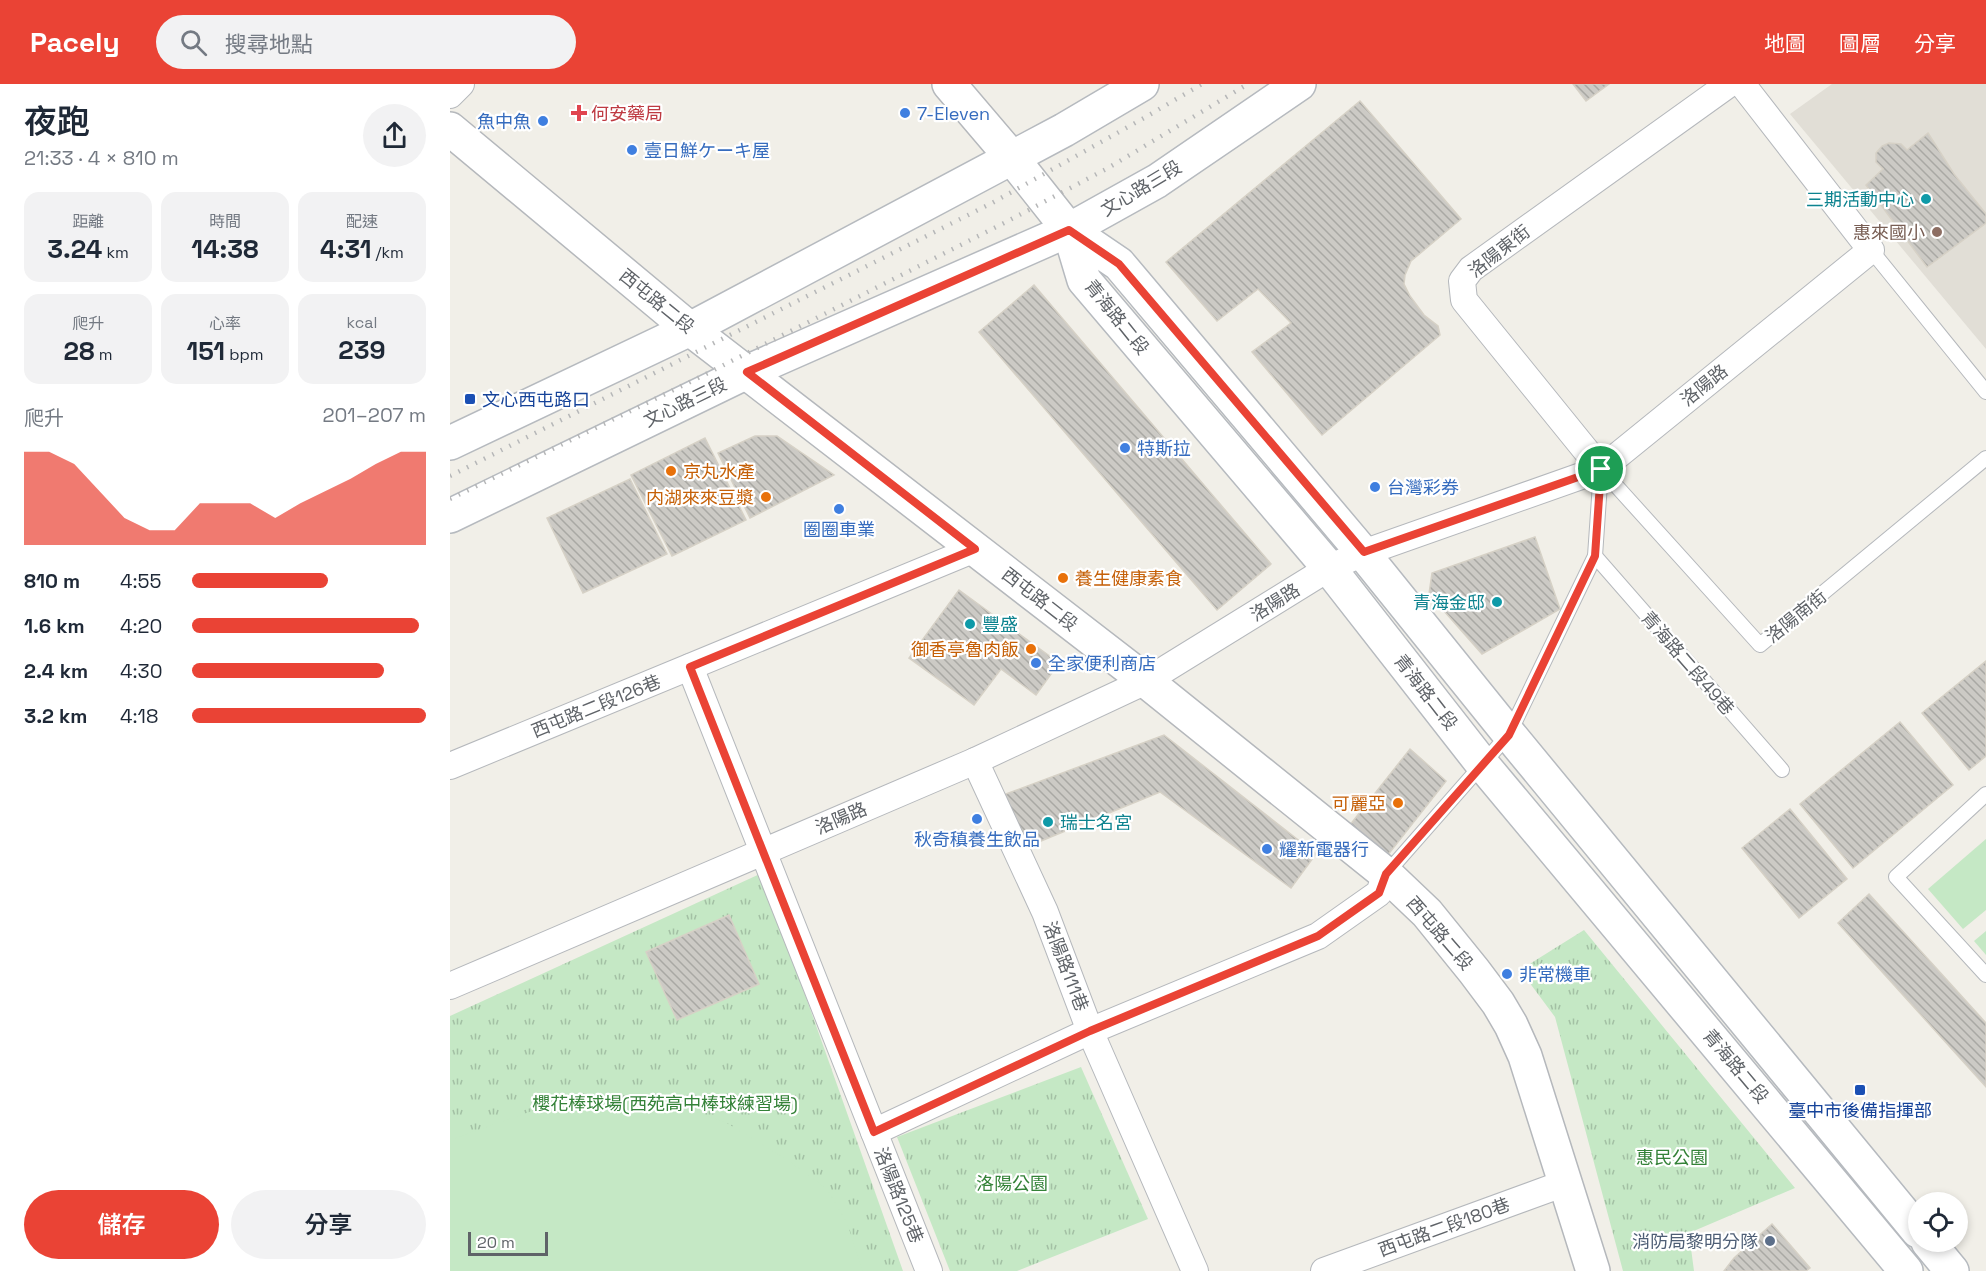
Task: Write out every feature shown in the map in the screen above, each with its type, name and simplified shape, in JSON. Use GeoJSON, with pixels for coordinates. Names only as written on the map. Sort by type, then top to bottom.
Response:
{"type":"FeatureCollection","features":[{"type":"Feature","properties":{"kind":"main road"},"geometry":{"type":"LineString","coordinates":[[949,84],[1069,230]]}},
{"type":"Feature","properties":{"kind":"main road"},"geometry":{"type":"LineString","coordinates":[[450,443],[690,329],[1012,158],[1142,84]]}},
{"type":"Feature","properties":{"kind":"main road","name":"文心路三段"},"geometry":{"type":"LineString","coordinates":[[450,516],[747,372],[1069,230],[1157,181],[1299,84]]}},
{"type":"Feature","properties":{"kind":"main road","name":"西屯路二段"},"geometry":{"type":"LineString","coordinates":[[450,129],[690,329],[1146,681],[1386,874],[1427,913],[1474,971],[1511,1025],[1525,1056],[1593,1271]]}},
{"type":"Feature","properties":{"kind":"main road","name":"青海路二段"},"geometry":{"type":"LineString","coordinates":[[1069,230],[1119,264],[1364,552],[1509,735],[1908,1219]]}},
{"type":"Feature","properties":{"kind":"main road","name":"青海路二段"},"geometry":{"type":"LineString","coordinates":[[1069,230],[1084,280],[1329,568],[1483,765],[1906,1271]]}},
{"type":"Feature","properties":{"kind":"main road"},"geometry":{"type":"LineString","coordinates":[[1936,1252],[1952,1271]]}},
{"type":"Feature","properties":{"kind":"street"},"geometry":{"type":"LineString","coordinates":[[450,95],[461,84]]}},
{"type":"Feature","properties":{"kind":"street","name":"洛陽東街"},"geometry":{"type":"LineString","coordinates":[[1601,469],[1464,300],[1462,281],[1471,269],[1729,84]]}},
{"type":"Feature","properties":{"kind":"street"},"geometry":{"type":"LineString","coordinates":[[1742,84],[1871,250]]}},
{"type":"Feature","properties":{"kind":"street","name":"洛陽路"},"geometry":{"type":"LineString","coordinates":[[450,986],[975,761],[1146,681],[1329,568],[1364,552],[1601,469],[1871,250]]}},
{"type":"Feature","properties":{"kind":"street","name":"西屯路二段126巷"},"geometry":{"type":"LineString","coordinates":[[450,764],[975,549]]}},
{"type":"Feature","properties":{"kind":"street","name":"洛陽路125巷"},"geometry":{"type":"LineString","coordinates":[[690,667],[929,1271]]}},
{"type":"Feature","properties":{"kind":"street","name":"洛陽路111巷"},"geometry":{"type":"LineString","coordinates":[[975,761],[1045,912],[1090,1031],[1195,1271]]}},
{"type":"Feature","properties":{"kind":"street"},"geometry":{"type":"LineString","coordinates":[[874,1132],[1090,1031],[1318,936],[1379,893],[1386,874]]}},
{"type":"Feature","properties":{"kind":"street","name":"西屯路二段180巷"},"geometry":{"type":"LineString","coordinates":[[1324,1271],[1565,1183]]}},
{"type":"Feature","properties":{"kind":"lane"},"geometry":{"type":"LineString","coordinates":[[1871,250],[1986,392]]}},
{"type":"Feature","properties":{"kind":"lane","name":"洛陽南街"},"geometry":{"type":"LineString","coordinates":[[1601,469],[1760,645],[1986,458]]}},
{"type":"Feature","properties":{"kind":"lane"},"geometry":{"type":"LineString","coordinates":[[1386,874],[1509,735],[1595,556],[1601,469]]}},
{"type":"Feature","properties":{"kind":"lane","name":"青海路二段49巷"},"geometry":{"type":"LineString","coordinates":[[1595,556],[1782,770]]}},
{"type":"Feature","properties":{"kind":"lane"},"geometry":{"type":"LineString","coordinates":[[1986,794],[1896,877],[1986,975]]}},
{"type":"Feature","properties":{"kind":"shaded area","name":"惠來國小"},"geometry":{"type":"Polygon","coordinates":[[[1832,84],[1986,84],[1986,349],[1790,114],[1832,84]]]}},
{"type":"Feature","properties":{"kind":"green space"},"geometry":{"type":"Polygon","coordinates":[[[1986,839],[1986,910],[1963,929],[1928,889],[1986,839]]]}},
{"type":"Feature","properties":{"kind":"green space","name":"櫻花棒球場(西苑高中棒球練習場)"},"geometry":{"type":"Polygon","coordinates":[[[762,873],[903,1271],[450,1271],[450,1016],[762,873]]]}},
{"type":"Feature","properties":{"kind":"green space","name":"惠民公園"},"geometry":{"type":"Polygon","coordinates":[[[1584,930],[1795,1188],[1689,1233],[1694,1271],[1623,1271],[1555,1017],[1520,970],[1584,930]]]}},
{"type":"Feature","properties":{"kind":"green space"},"geometry":{"type":"Polygon","coordinates":[[[1986,931],[1986,955],[1974,941],[1986,931]]]}},
{"type":"Feature","properties":{"kind":"green space","name":"洛陽公園"},"geometry":{"type":"Polygon","coordinates":[[[1081,1067],[1148,1219],[1017,1271],[950,1271],[897,1137],[1081,1067]]]}},
{"type":"Feature","properties":{"kind":"green space"},"geometry":{"type":"Polygon","coordinates":[[[608,1097],[673,1105],[725,1122],[786,1159],[827,1189],[847,1223],[863,1271],[450,1271],[450,1140],[532,1111],[608,1097]]]}},
{"type":"Feature","properties":{"kind":"building"},"geometry":{"type":"Polygon","coordinates":[[[1573,84],[1609,84],[1586,101],[1573,84]]]}},
{"type":"Feature","properties":{"kind":"building"},"geometry":{"type":"Polygon","coordinates":[[[1360,101],[1461,219],[1411,261],[1405,275],[1404,284],[1410,296],[1424,315],[1438,326],[1440,335],[1322,435],[1252,352],[1291,323],[1258,289],[1217,321],[1166,262],[1360,101]]]}},
{"type":"Feature","properties":{"kind":"building","name":"三期活動中心"},"geometry":{"type":"Polygon","coordinates":[[[1928,133],[1954,174],[1986,214],[1986,223],[1927,267],[1866,185],[1883,169],[1876,162],[1876,153],[1882,146],[1889,143],[1901,144],[1907,150],[1928,133]]]}},
{"type":"Feature","properties":{"kind":"building","name":"特斯拉"},"geometry":{"type":"Polygon","coordinates":[[[1034,285],[1271,564],[1217,610],[979,332],[1034,285]]]}},
{"type":"Feature","properties":{"kind":"building","name":"内湖來來豆漿"},"geometry":{"type":"Polygon","coordinates":[[[755,436],[777,436],[834,475],[750,518],[718,453],[755,436]]]}},
{"type":"Feature","properties":{"kind":"building"},"geometry":{"type":"Polygon","coordinates":[[[705,438],[746,520],[672,556],[631,475],[705,438]]]}},
{"type":"Feature","properties":{"kind":"building"},"geometry":{"type":"Polygon","coordinates":[[[630,479],[667,554],[583,593],[547,518],[630,479]]]}},
{"type":"Feature","properties":{"kind":"building","name":"青海金邸"},"geometry":{"type":"Polygon","coordinates":[[[1535,537],[1560,609],[1482,654],[1429,594],[1432,573],[1535,537]]]}},
{"type":"Feature","properties":{"kind":"building","name":"豐盛"},"geometry":{"type":"Polygon","coordinates":[[[959,590],[1059,663],[1036,695],[1001,669],[974,705],[909,658],[959,590]]]}},
{"type":"Feature","properties":{"kind":"building"},"geometry":{"type":"Polygon","coordinates":[[[1986,661],[1986,756],[1969,770],[1922,713],[1986,661]]]}},
{"type":"Feature","properties":{"kind":"building"},"geometry":{"type":"Polygon","coordinates":[[[1900,722],[1953,785],[1853,868],[1800,804],[1900,722]]]}},
{"type":"Feature","properties":{"kind":"building","name":"瑞士名宮"},"geometry":{"type":"Polygon","coordinates":[[[1164,735],[1316,854],[1291,888],[1160,792],[1024,848],[998,797],[1164,735]]]}},
{"type":"Feature","properties":{"kind":"building","name":"可麗亞"},"geometry":{"type":"Polygon","coordinates":[[[1410,749],[1446,781],[1387,856],[1350,825],[1410,749]]]}},
{"type":"Feature","properties":{"kind":"building"},"geometry":{"type":"Polygon","coordinates":[[[1790,809],[1847,879],[1799,918],[1742,848],[1790,809]]]}},
{"type":"Feature","properties":{"kind":"building"},"geometry":{"type":"Polygon","coordinates":[[[1869,894],[1986,1023],[1986,1087],[1838,923],[1869,894]]]}},
{"type":"Feature","properties":{"kind":"building"},"geometry":{"type":"Polygon","coordinates":[[[729,915],[759,984],[677,1020],[646,952],[729,915]]]}},
{"type":"Feature","properties":{"kind":"building","name":"消防局黎明分隊"},"geometry":{"type":"Polygon","coordinates":[[[1772,1224],[1810,1268],[1806,1271],[1724,1271],[1734,1258],[1772,1224]]]}},
{"type":"Feature","properties":{"kind":"railway"},"geometry":{"type":"LineString","coordinates":[[450,476],[992,203],[1202,84]]}},
{"type":"Feature","properties":{"kind":"railway"},"geometry":{"type":"LineString","coordinates":[[450,499],[698,378],[1006,222],[1108,168],[1248,84]]}},
{"type":"Feature","properties":{"kind":"place","name":"何安藥局"},"geometry":{"type":"Point","coordinates":[579,113]}},
{"type":"Feature","properties":{"kind":"place","name":"7-Eleven"},"geometry":{"type":"Point","coordinates":[905,113]}},
{"type":"Feature","properties":{"kind":"place","name":"魚中魚"},"geometry":{"type":"Point","coordinates":[543,121]}},
{"type":"Feature","properties":{"kind":"place","name":"壹日鮮ケーキ屋"},"geometry":{"type":"Point","coordinates":[632,150]}},
{"type":"Feature","properties":{"kind":"place","name":"三期活動中心"},"geometry":{"type":"Point","coordinates":[1926,199]}},
{"type":"Feature","properties":{"kind":"place","name":"惠來國小"},"geometry":{"type":"Point","coordinates":[1937,232]}},
{"type":"Feature","properties":{"kind":"place","name":"文心西屯路口"},"geometry":{"type":"Point","coordinates":[470,399]}},
{"type":"Feature","properties":{"kind":"place","name":"特斯拉"},"geometry":{"type":"Point","coordinates":[1125,448]}},
{"type":"Feature","properties":{"kind":"place","name":"京丸水產"},"geometry":{"type":"Point","coordinates":[671,471]}},
{"type":"Feature","properties":{"kind":"place","name":"台灣彩券"},"geometry":{"type":"Point","coordinates":[1375,487]}},
{"type":"Feature","properties":{"kind":"place","name":"内湖來來豆漿"},"geometry":{"type":"Point","coordinates":[766,497]}},
{"type":"Feature","properties":{"kind":"place","name":"圈圈車業"},"geometry":{"type":"Point","coordinates":[839,509]}},
{"type":"Feature","properties":{"kind":"place","name":"養生健康素食"},"geometry":{"type":"Point","coordinates":[1063,578]}},
{"type":"Feature","properties":{"kind":"place","name":"青海金邸"},"geometry":{"type":"Point","coordinates":[1497,602]}},
{"type":"Feature","properties":{"kind":"place","name":"豐盛"},"geometry":{"type":"Point","coordinates":[970,624]}},
{"type":"Feature","properties":{"kind":"place","name":"御香亭魯肉飯"},"geometry":{"type":"Point","coordinates":[1031,649]}},
{"type":"Feature","properties":{"kind":"place","name":"全家便利商店"},"geometry":{"type":"Point","coordinates":[1036,663]}},
{"type":"Feature","properties":{"kind":"place","name":"可麗亞"},"geometry":{"type":"Point","coordinates":[1398,803]}},
{"type":"Feature","properties":{"kind":"place","name":"秋奇稹養生飲品"},"geometry":{"type":"Point","coordinates":[977,819]}},
{"type":"Feature","properties":{"kind":"place","name":"瑞士名宮"},"geometry":{"type":"Point","coordinates":[1048,822]}},
{"type":"Feature","properties":{"kind":"place","name":"耀新電器行"},"geometry":{"type":"Point","coordinates":[1267,849]}},
{"type":"Feature","properties":{"kind":"place","name":"非常機車"},"geometry":{"type":"Point","coordinates":[1507,974]}},
{"type":"Feature","properties":{"kind":"place","name":"臺中市後備指揮部"},"geometry":{"type":"Point","coordinates":[1860,1090]}},
{"type":"Feature","properties":{"kind":"place","name":"消防局黎明分隊"},"geometry":{"type":"Point","coordinates":[1770,1241]}},
{"type":"Feature","properties":{"kind":"route"},"geometry":{"type":"LineString","coordinates":[[1069,230],[1119,264],[1364,552],[1601,469],[1595,556],[1509,735],[1386,874],[1379,893],[1318,936],[1090,1031],[874,1132],[690,667],[975,549],[747,372],[1069,230]]}}]}
